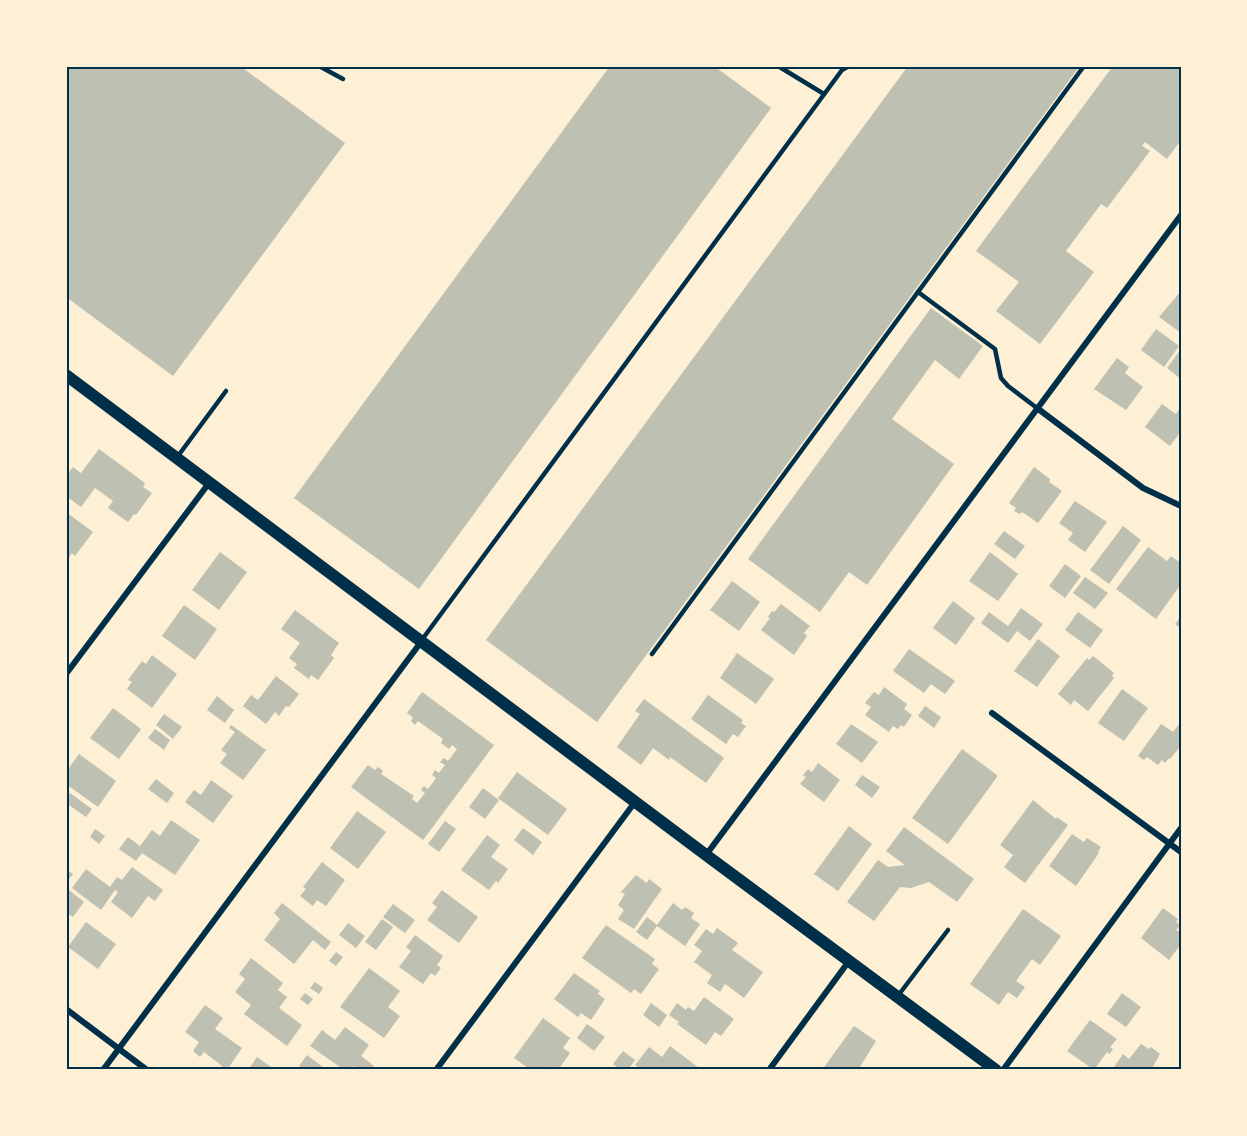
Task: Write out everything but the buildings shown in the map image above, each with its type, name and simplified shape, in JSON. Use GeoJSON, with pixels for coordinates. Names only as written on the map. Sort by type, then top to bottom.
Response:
{"type":"FeatureCollection","features":[{"type":"Feature","properties":{"kind":"main road"},"geometry":{"type":"LineString","coordinates":[[66,375],[996,1070]]}},
{"type":"Feature","properties":{"kind":"street"},"geometry":{"type":"LineString","coordinates":[[706,855],[1181,215]]}},
{"type":"Feature","properties":{"kind":"street"},"geometry":{"type":"LineString","coordinates":[[1037,408],[1143,488],[1181,506]]}},
{"type":"Feature","properties":{"kind":"street"},"geometry":{"type":"LineString","coordinates":[[66,674],[209,483]]}},
{"type":"Feature","properties":{"kind":"street"},"geometry":{"type":"LineString","coordinates":[[103,1070],[421,642]]}},
{"type":"Feature","properties":{"kind":"street"},"geometry":{"type":"LineString","coordinates":[[992,713],[1181,852]]}},
{"type":"Feature","properties":{"kind":"street"},"geometry":{"type":"LineString","coordinates":[[436,1070],[635,802]]}},
{"type":"Feature","properties":{"kind":"street"},"geometry":{"type":"LineString","coordinates":[[1003,1070],[1181,828]]}},
{"type":"Feature","properties":{"kind":"street"},"geometry":{"type":"LineString","coordinates":[[769,1070],[849,961]]}},
{"type":"Feature","properties":{"kind":"street"},"geometry":{"type":"LineString","coordinates":[[66,1009],[147,1070]]}},
{"type":"Feature","properties":{"kind":"lane"},"geometry":{"type":"LineString","coordinates":[[319,66],[343,79]]}},
{"type":"Feature","properties":{"kind":"lane"},"geometry":{"type":"LineString","coordinates":[[777,66],[824,94]]}},
{"type":"Feature","properties":{"kind":"lane"},"geometry":{"type":"LineString","coordinates":[[421,642],[824,94],[842,70],[849,66]]}},
{"type":"Feature","properties":{"kind":"lane"},"geometry":{"type":"LineString","coordinates":[[652,654],[1084,66]]}},
{"type":"Feature","properties":{"kind":"lane"},"geometry":{"type":"LineString","coordinates":[[918,292],[995,349],[1001,378],[1037,408]]}},
{"type":"Feature","properties":{"kind":"lane"},"geometry":{"type":"LineString","coordinates":[[177,458],[226,391]]}},
{"type":"Feature","properties":{"kind":"lane"},"geometry":{"type":"LineString","coordinates":[[897,997],[948,930]]}}]}
